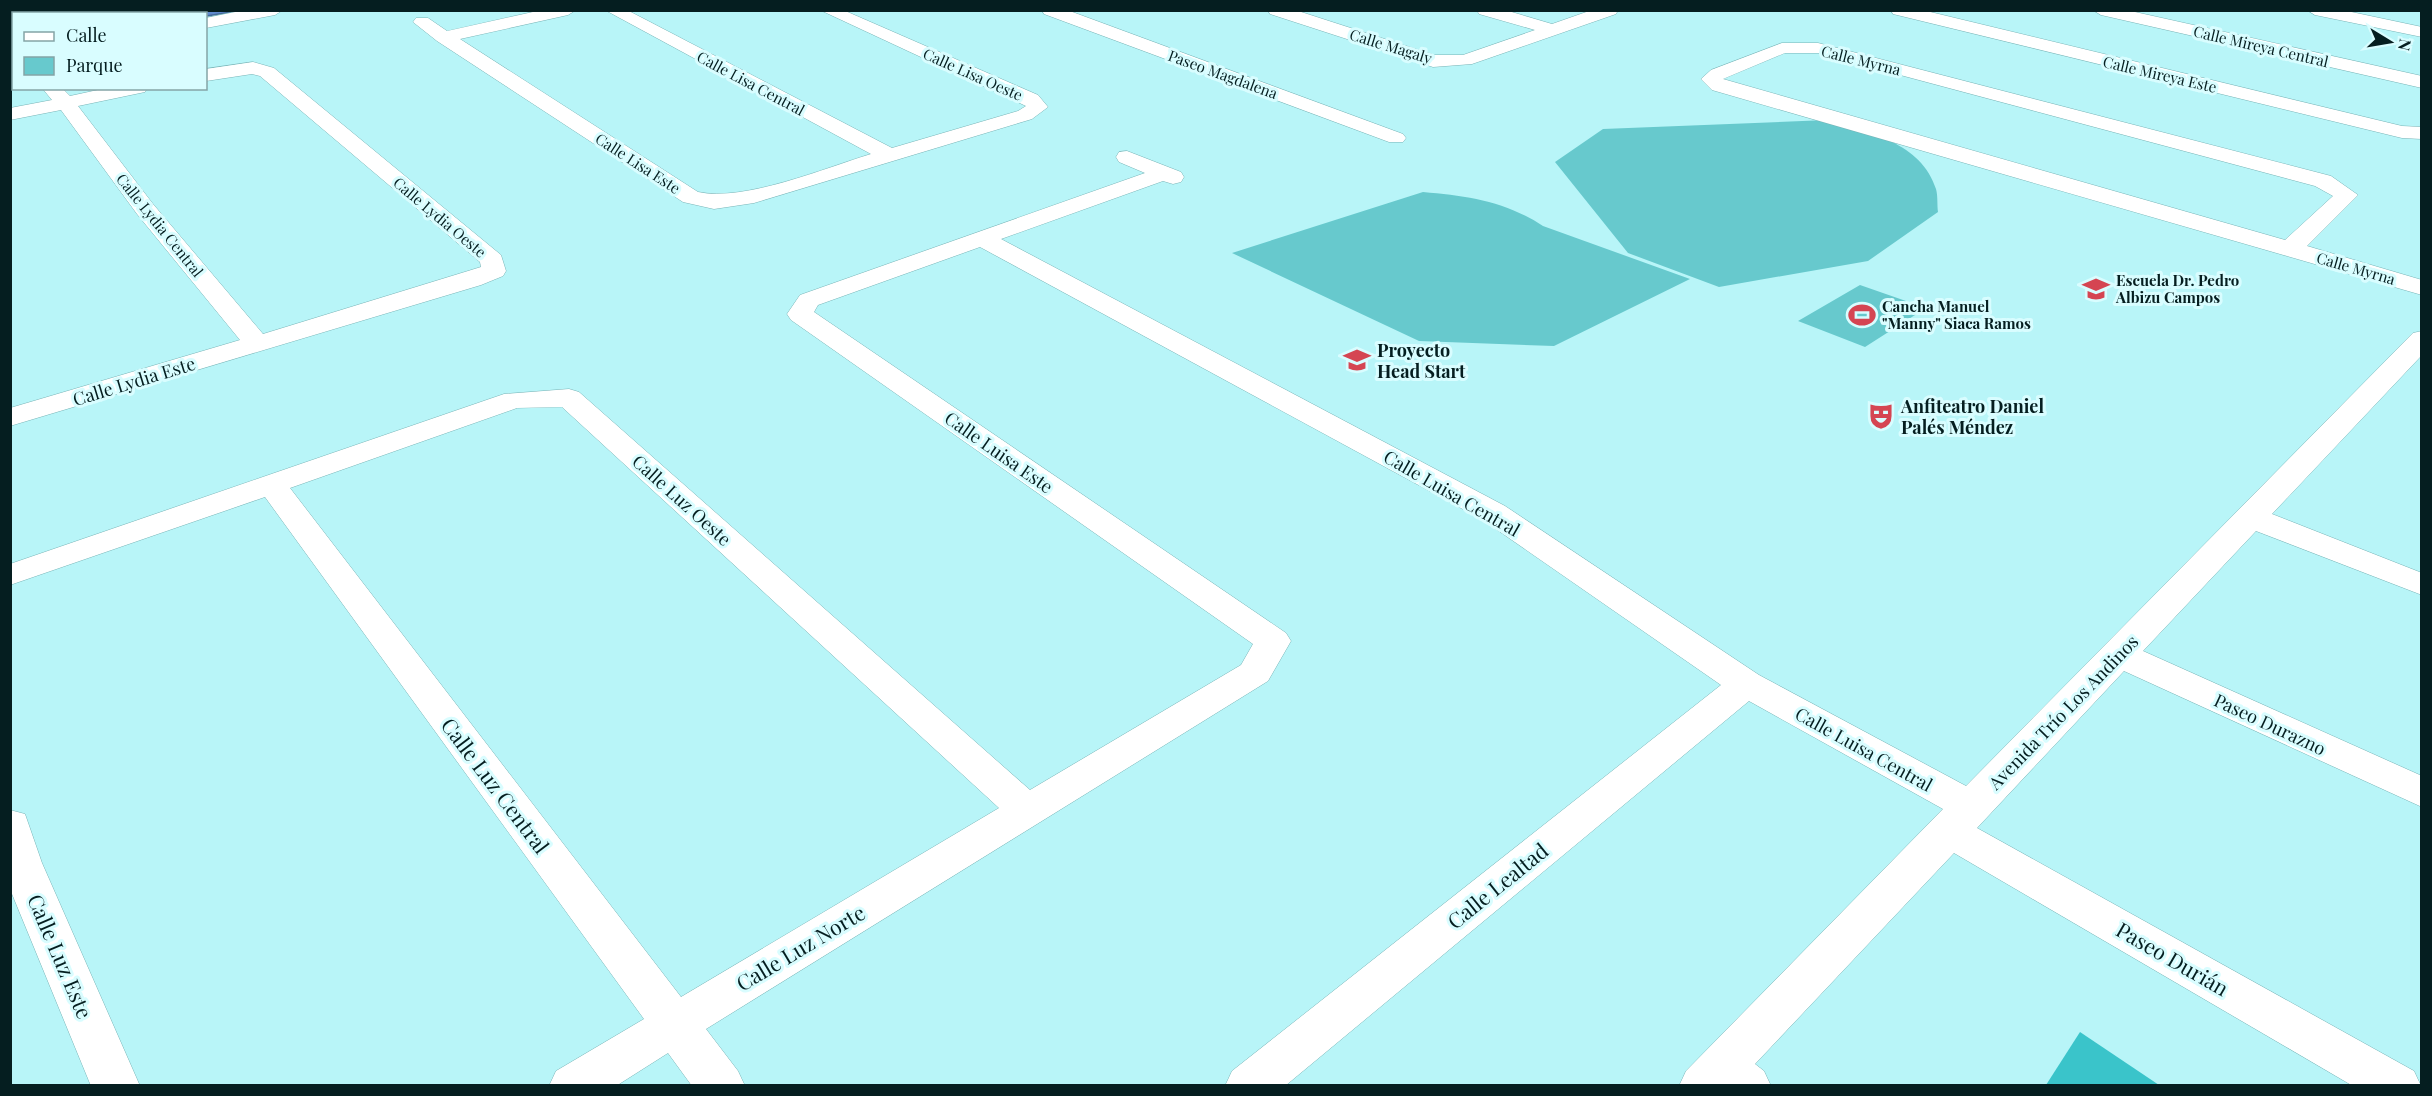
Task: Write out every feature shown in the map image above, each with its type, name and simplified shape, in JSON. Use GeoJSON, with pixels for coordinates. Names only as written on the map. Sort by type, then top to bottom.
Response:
{"type":"FeatureCollection","features":[{"type":"Feature","properties":{"kind":"street"},"geometry":{"type":"LineString","coordinates":[[207,23],[275,10]]}},
{"type":"Feature","properties":{"kind":"street"},"geometry":{"type":"LineString","coordinates":[[443,37],[568,10]]}},
{"type":"Feature","properties":{"kind":"street","name":"Calle Lisa Central"},"geometry":{"type":"LineString","coordinates":[[613,10],[889,155]]}},
{"type":"Feature","properties":{"kind":"street","name":"Calle Lisa Oeste"},"geometry":{"type":"LineString","coordinates":[[828,10],[1031,99],[1038,107],[1025,115],[889,155]]}},
{"type":"Feature","properties":{"kind":"street","name":"Paseo Magdalena"},"geometry":{"type":"LineString","coordinates":[[1050,10],[1396,138]]}},
{"type":"Feature","properties":{"kind":"street","name":"Calle Magaly"},"geometry":{"type":"LineString","coordinates":[[1275,10],[1432,61],[1465,60],[1610,10]]}},
{"type":"Feature","properties":{"kind":"street"},"geometry":{"type":"LineString","coordinates":[[1485,10],[1553,30]]}},
{"type":"Feature","properties":{"kind":"street","name":"Calle Mireya Este"},"geometry":{"type":"LineString","coordinates":[[1899,10],[2379,127],[2421,133]]}},
{"type":"Feature","properties":{"kind":"street","name":"Calle Mireya Central"},"geometry":{"type":"LineString","coordinates":[[2101,10],[2421,82]]}},
{"type":"Feature","properties":{"kind":"street"},"geometry":{"type":"LineString","coordinates":[[2315,10],[2421,32]]}},
{"type":"Feature","properties":{"kind":"street","name":"Calle Lisa Este"},"geometry":{"type":"LineString","coordinates":[[422,22],[691,197],[714,202],[746,198],[889,155]]}},
{"type":"Feature","properties":{"kind":"street","name":"Calle Myrna"},"geometry":{"type":"LineString","coordinates":[[2290,249],[2347,195],[2323,181],[1818,48],[1782,48],[1711,79],[1719,86],[2421,288]]}},
{"type":"Feature","properties":{"kind":"street","name":"Calle Lydia Oeste"},"geometry":{"type":"LineString","coordinates":[[207,75],[253,68],[267,72],[492,260],[494,271],[472,280],[257,344]]}},
{"type":"Feature","properties":{"kind":"street"},"geometry":{"type":"LineString","coordinates":[[10,114],[58,96],[118,90]]}},
{"type":"Feature","properties":{"kind":"street","name":"Calle Lydia Central"},"geometry":{"type":"LineString","coordinates":[[58,96],[145,209],[257,344]]}},
{"type":"Feature","properties":{"kind":"street","name":"Calle Luisa Este"},"geometry":{"type":"LineString","coordinates":[[1027,810],[1255,673],[1273,641],[800,314],[809,300],[981,238],[1173,178],[1127,157]]}},
{"type":"Feature","properties":{"kind":"street","name":"Calle Luisa Central"},"geometry":{"type":"LineString","coordinates":[[981,238],[1494,513],[1746,684],[1960,819]]}},
{"type":"Feature","properties":{"kind":"street","name":"Avenida Trío Los Andinos"},"geometry":{"type":"LineString","coordinates":[[1724,1079],[1960,819],[2421,339]]}},
{"type":"Feature","properties":{"kind":"street","name":"Calle Lydia Este"},"geometry":{"type":"LineString","coordinates":[[10,417],[257,344]]}},
{"type":"Feature","properties":{"kind":"street","name":"Calle Luz Oeste"},"geometry":{"type":"LineString","coordinates":[[271,484],[514,400],[569,398],[1027,810]]}},
{"type":"Feature","properties":{"kind":"street"},"geometry":{"type":"LineString","coordinates":[[10,575],[271,484]]}},
{"type":"Feature","properties":{"kind":"street","name":"Calle Luz Central"},"geometry":{"type":"LineString","coordinates":[[271,484],[722,1086]]}},
{"type":"Feature","properties":{"kind":"street"},"geometry":{"type":"LineString","coordinates":[[2250,517],[2421,585]]}},
{"type":"Feature","properties":{"kind":"street","name":"Paseo Durazno"},"geometry":{"type":"LineString","coordinates":[[2118,654],[2421,793]]}},
{"type":"Feature","properties":{"kind":"street","name":"Calle Lealtad"},"geometry":{"type":"LineString","coordinates":[[1249,1086],[1746,684]]}},
{"type":"Feature","properties":{"kind":"street","name":"Calle Luz Norte"},"geometry":{"type":"LineString","coordinates":[[573,1086],[1027,810]]}},
{"type":"Feature","properties":{"kind":"street","name":"Paseo Durián"},"geometry":{"type":"LineString","coordinates":[[1960,819],[2397,1086]]}},
{"type":"Feature","properties":{"kind":"street","name":"Calle Luz Este"},"geometry":{"type":"LineString","coordinates":[[10,825],[21,863],[117,1086]]}},
{"type":"Feature","properties":{"kind":"green space"},"geometry":{"type":"Polygon","coordinates":[[[1827,120],[1891,141],[1919,160],[1929,173],[1936,189],[1938,212],[1868,261],[1719,287],[1628,253],[1555,162],[1603,129],[1827,120]]]}},
{"type":"Feature","properties":{"kind":"green space"},"geometry":{"type":"Polygon","coordinates":[[[1423,192],[1455,195],[1500,205],[1543,226],[1690,279],[1554,346],[1419,341],[1232,253],[1423,192]]]}},
{"type":"Feature","properties":{"kind":"green space","name":"Cancha Manuel \"Manny\" Siaca Ramos"},"geometry":{"type":"Polygon","coordinates":[[[1860,285],[1926,308],[1865,347],[1798,321],[1860,285]]]}},
{"type":"Feature","properties":{"kind":"shaded area"},"geometry":{"type":"Polygon","coordinates":[[[102,10],[238,11],[207,16],[207,12],[94,12],[102,10]]]}},
{"type":"Feature","properties":{"kind":"shaded area"},"geometry":{"type":"Polygon","coordinates":[[[2080,1032],[2159,1085],[2046,1085],[2080,1032]]]}},
{"type":"Feature","properties":{"kind":"place","name":"Escuela Dr. Pedro Albizu Campos"},"geometry":{"type":"Point","coordinates":[2096,289]}},
{"type":"Feature","properties":{"kind":"place","name":"Cancha Manuel \"Manny\" Siaca Ramos"},"geometry":{"type":"Point","coordinates":[1862,315]}},
{"type":"Feature","properties":{"kind":"place","name":"Proyecto Head Start"},"geometry":{"type":"Point","coordinates":[1357,360]}},
{"type":"Feature","properties":{"kind":"place","name":"Anfiteatro Daniel Palés Méndez"},"geometry":{"type":"Point","coordinates":[1881,416]}}]}
